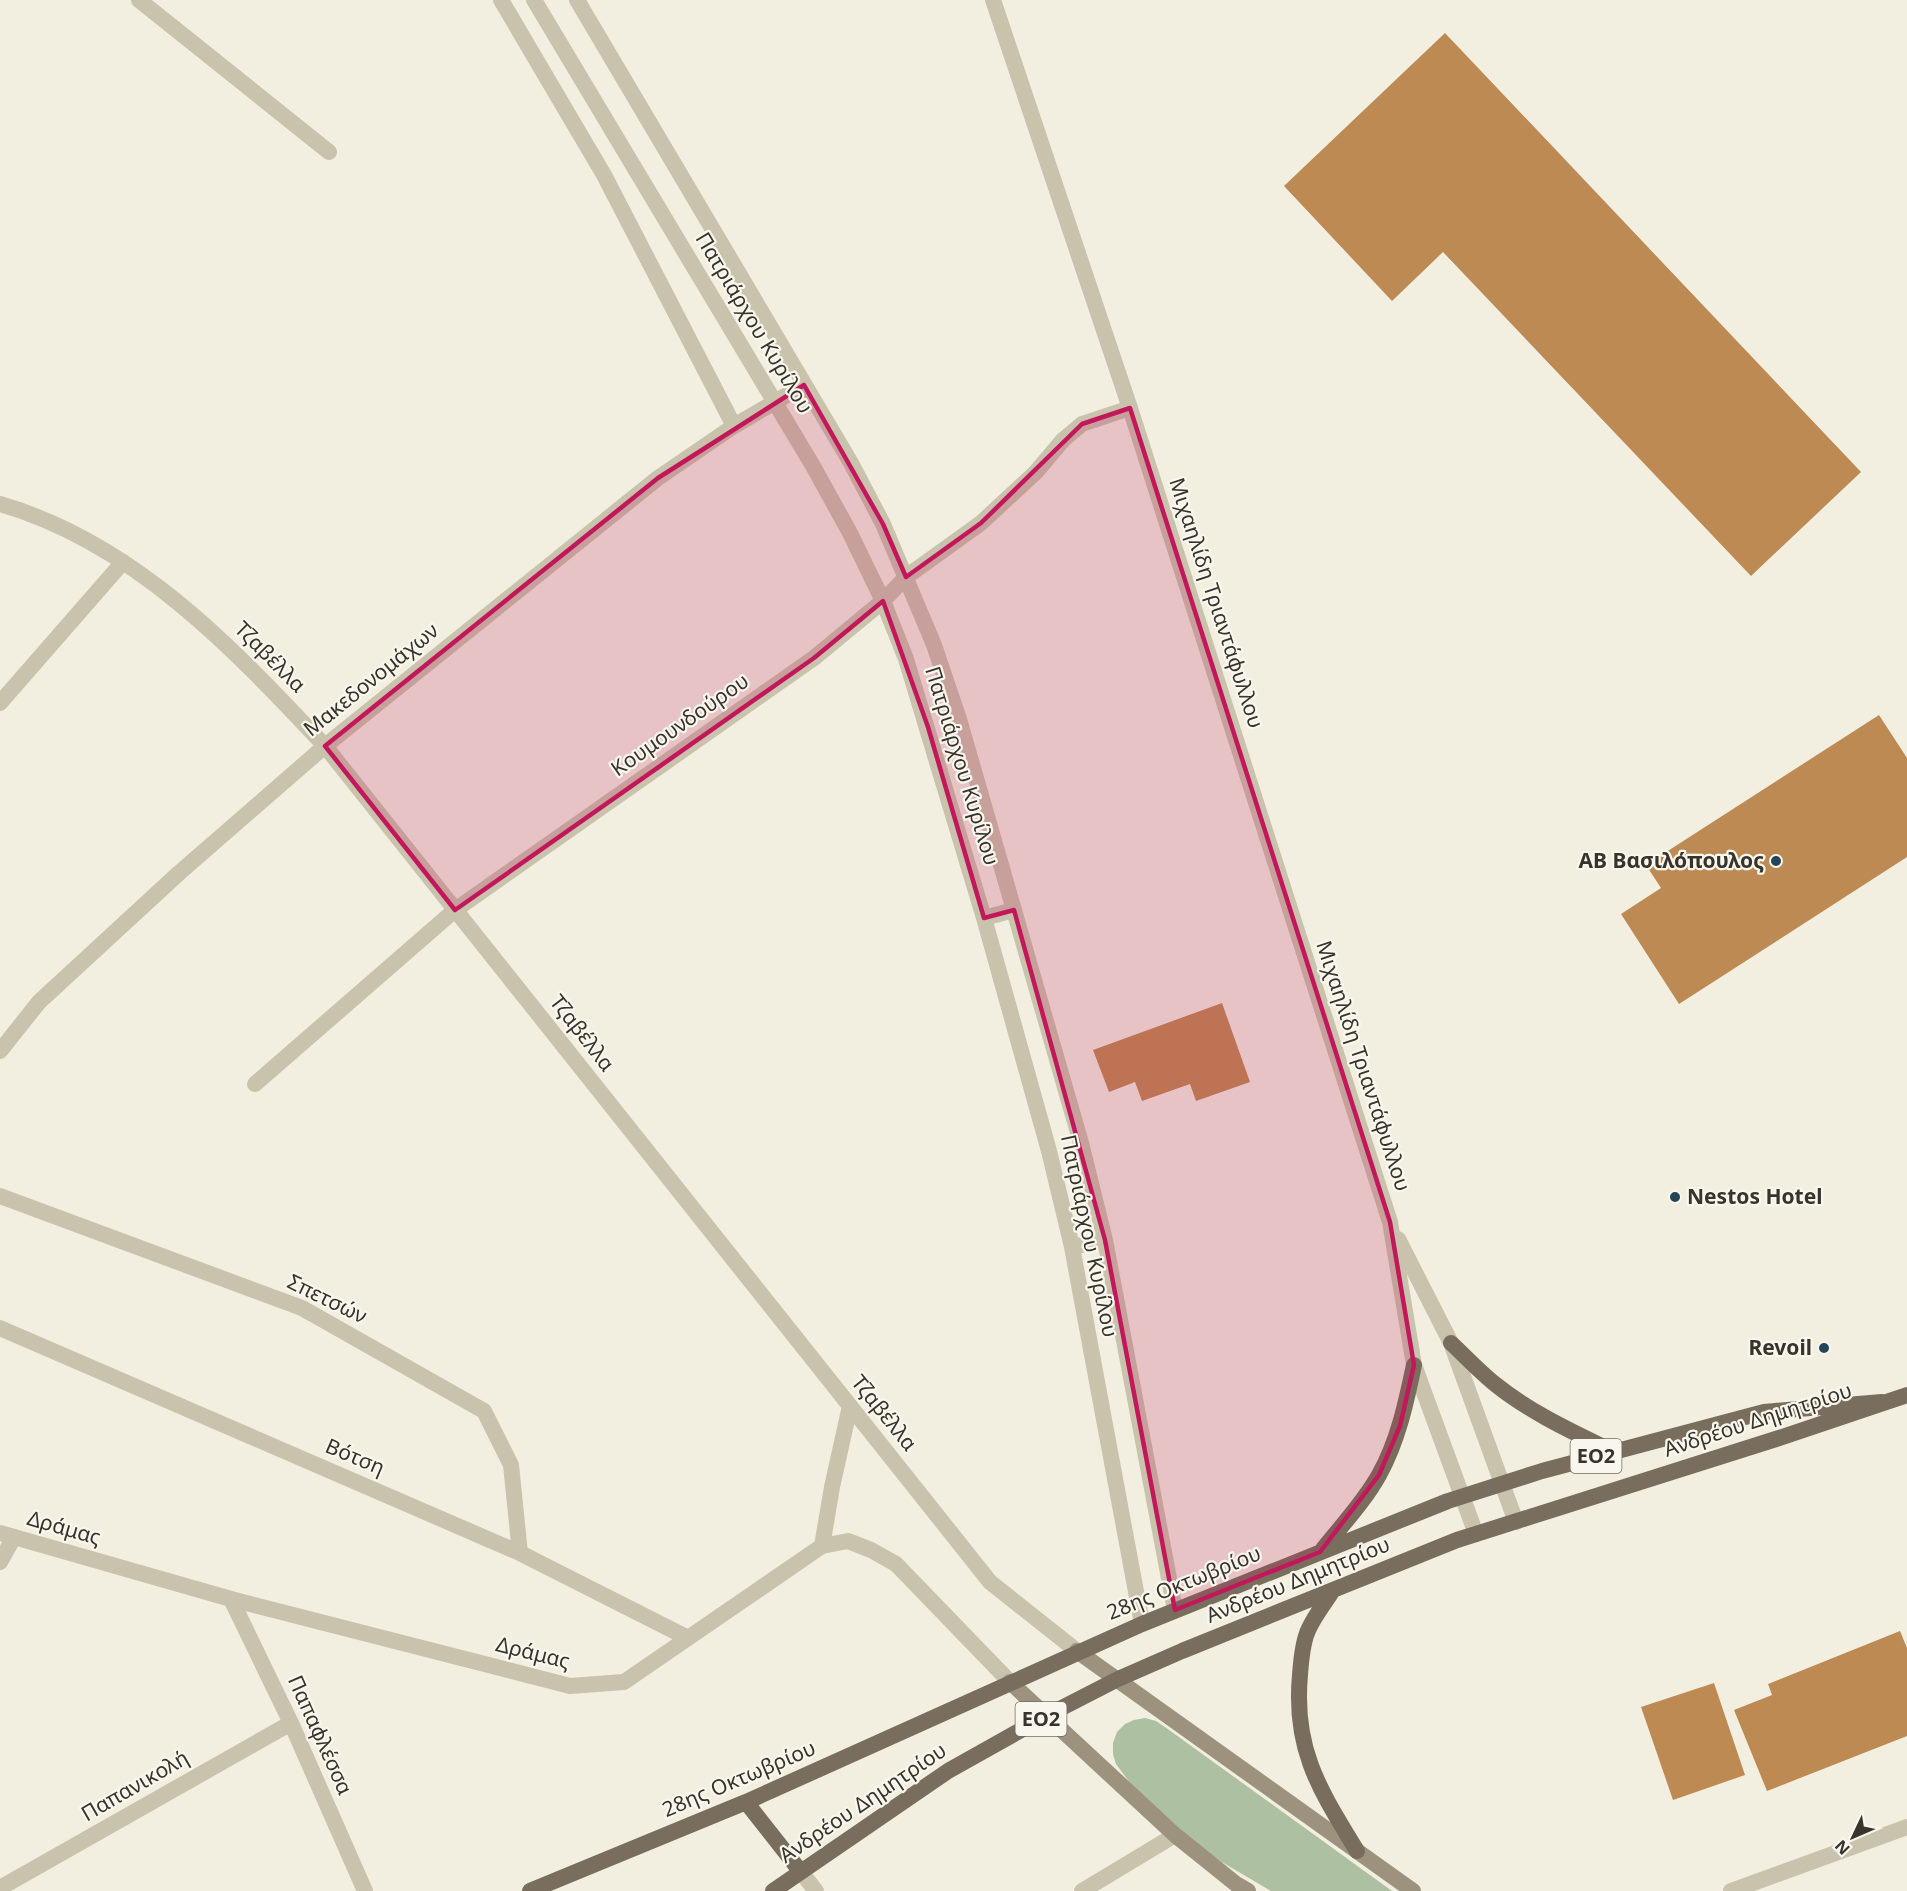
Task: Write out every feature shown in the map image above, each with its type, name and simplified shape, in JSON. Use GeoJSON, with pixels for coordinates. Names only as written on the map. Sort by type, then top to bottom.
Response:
{"type":"FeatureCollection","features":[{"type":"Feature","properties":{"kind":"main road"},"geometry":{"type":"LineString","coordinates":[[1451,1342],[1495,1384],[1526,1406],[1614,1452]]}},
{"type":"Feature","properties":{"kind":"main road"},"geometry":{"type":"LineString","coordinates":[[1320,1552],[1366,1496],[1379,1475],[1400,1426],[1414,1365]]}},
{"type":"Feature","properties":{"kind":"main road","name":"ΕΟ2"},"geometry":{"type":"LineString","coordinates":[[1882,1402],[1907,1395]]}},
{"type":"Feature","properties":{"kind":"main road","name":"28ης Οκτωβρίου"},"geometry":{"type":"LineString","coordinates":[[530,1891],[746,1802],[1077,1651],[1463,1496],[1764,1412],[1882,1402]]}},
{"type":"Feature","properties":{"kind":"main road","name":"Ανδρέου Δημητρίου"},"geometry":{"type":"LineString","coordinates":[[773,1891],[948,1771],[1118,1679],[1182,1651],[1476,1534],[1776,1439],[1882,1402]]}},
{"type":"Feature","properties":{"kind":"main road"},"geometry":{"type":"LineString","coordinates":[[1333,1590],[1307,1632],[1298,1702],[1302,1736],[1311,1769],[1328,1804],[1357,1851]]}},
{"type":"Feature","properties":{"kind":"main road"},"geometry":{"type":"LineString","coordinates":[[1077,1651],[1413,1891]]}},
{"type":"Feature","properties":{"kind":"main road"},"geometry":{"type":"LineString","coordinates":[[1010,1682],[1175,1835],[1248,1891]]}},
{"type":"Feature","properties":{"kind":"main road"},"geometry":{"type":"LineString","coordinates":[[746,1802],[801,1872]]}},
{"type":"Feature","properties":{"kind":"street"},"geometry":{"type":"LineString","coordinates":[[139,0],[329,152]]}},
{"type":"Feature","properties":{"kind":"street"},"geometry":{"type":"LineString","coordinates":[[501,0],[604,175],[734,426]]}},
{"type":"Feature","properties":{"kind":"street","name":"Πατριάρχου Κυρίλου"},"geometry":{"type":"LineString","coordinates":[[534,0],[776,401],[850,533],[883,601],[906,659],[984,918],[1050,1152],[1072,1247],[1142,1624]]}},
{"type":"Feature","properties":{"kind":"street","name":"Πατριάρχου Κυρίλου"},"geometry":{"type":"LineString","coordinates":[[577,0],[850,463],[883,524],[934,645],[959,719],[1081,1143],[1105,1240],[1175,1610]]}},
{"type":"Feature","properties":{"kind":"street","name":"Μιχαηλίδη Τριαντάφυλλου"},"geometry":{"type":"LineString","coordinates":[[993,0],[1130,408],[1390,1222],[1414,1365],[1476,1534]]}},
{"type":"Feature","properties":{"kind":"street","name":"Μακεδονομάχων"},"geometry":{"type":"LineString","coordinates":[[0,1051],[39,1002],[179,873],[325,746],[658,478],[734,426],[804,385]]}},
{"type":"Feature","properties":{"kind":"street","name":"Κουμουνδούρου"},"geometry":{"type":"LineString","coordinates":[[255,1084],[455,910],[814,658],[883,601],[906,577],[981,523],[1036,472],[1063,440],[1082,424],[1130,408]]}},
{"type":"Feature","properties":{"kind":"street","name":"Τζαβέλλα"},"geometry":{"type":"LineString","coordinates":[[0,504],[69,530],[123,562],[172,598],[250,667],[325,746],[990,1582],[1077,1651]]}},
{"type":"Feature","properties":{"kind":"street"},"geometry":{"type":"LineString","coordinates":[[0,703],[123,562]]}},
{"type":"Feature","properties":{"kind":"street"},"geometry":{"type":"LineString","coordinates":[[984,918],[1014,909]]}},
{"type":"Feature","properties":{"kind":"street","name":"Σπετσών"},"geometry":{"type":"LineString","coordinates":[[0,1196],[302,1308],[484,1411],[511,1465],[520,1553]]}},
{"type":"Feature","properties":{"kind":"street","name":"Μιχαηλίδη Τριαντάφυλλου"},"geometry":{"type":"LineString","coordinates":[[1390,1222],[1451,1342],[1516,1522]]}},
{"type":"Feature","properties":{"kind":"street"},"geometry":{"type":"LineString","coordinates":[[1072,1247],[1105,1240]]}},
{"type":"Feature","properties":{"kind":"street","name":"Βότση"},"geometry":{"type":"LineString","coordinates":[[0,1328],[520,1553],[687,1638]]}},
{"type":"Feature","properties":{"kind":"street"},"geometry":{"type":"LineString","coordinates":[[822,1546],[850,1406]]}},
{"type":"Feature","properties":{"kind":"street"},"geometry":{"type":"LineString","coordinates":[[0,1562],[7,1535]]}},
{"type":"Feature","properties":{"kind":"street","name":"Δράμας"},"geometry":{"type":"LineString","coordinates":[[7,1535],[231,1599],[570,1686],[624,1682],[822,1546],[848,1541],[871,1550],[896,1564],[1010,1682]]}},
{"type":"Feature","properties":{"kind":"street","name":"Παπαφλέσσα"},"geometry":{"type":"LineString","coordinates":[[231,1599],[291,1723],[364,1891]]}},
{"type":"Feature","properties":{"kind":"street","name":"Παπανικολή"},"geometry":{"type":"LineString","coordinates":[[0,1888],[291,1723]]}},
{"type":"Feature","properties":{"kind":"street"},"geometry":{"type":"LineString","coordinates":[[1731,1891],[1907,1827]]}},
{"type":"Feature","properties":{"kind":"street"},"geometry":{"type":"LineString","coordinates":[[1082,1891],[1175,1835]]}},
{"type":"Feature","properties":{"kind":"street"},"geometry":{"type":"LineString","coordinates":[[801,1872],[816,1891]]}},
{"type":"Feature","properties":{"kind":"highlighted area"},"geometry":{"type":"Polygon","coordinates":[[[804,385],[883,524],[906,577],[981,523],[1082,424],[1130,408],[1390,1222],[1414,1365],[1400,1426],[1379,1475],[1320,1552],[1175,1610],[1105,1240],[1014,910],[984,918],[928,727],[883,601],[814,658],[455,910],[325,746],[658,478],[804,385]]]}},
{"type":"Feature","properties":{"kind":"green space"},"geometry":{"type":"Polygon","coordinates":[[[1145,1718],[1165,1727],[1392,1891],[1271,1891],[1194,1843],[1133,1787],[1116,1764],[1113,1743],[1117,1732],[1125,1724],[1145,1718]]]}},
{"type":"Feature","properties":{"kind":"building"},"geometry":{"type":"Polygon","coordinates":[[[1445,33],[1861,472],[1751,576],[1443,252],[1392,301],[1284,186],[1445,33]]]}},
{"type":"Feature","properties":{"kind":"building","name":"ΑΒ Βασιλόπουλος"},"geometry":{"type":"Polygon","coordinates":[[[1879,715],[1907,758],[1907,857],[1679,1004],[1621,914],[1661,888],[1646,865],[1879,715]]]}},
{"type":"Feature","properties":{"kind":"building"},"geometry":{"type":"Polygon","coordinates":[[[1222,1003],[1250,1082],[1196,1101],[1190,1084],[1142,1101],[1135,1082],[1109,1092],[1093,1050],[1222,1003]]]}},
{"type":"Feature","properties":{"kind":"building"},"geometry":{"type":"Polygon","coordinates":[[[1900,1631],[1907,1648],[1907,1736],[1767,1791],[1734,1710],[1772,1695],[1768,1684],[1900,1631]]]}},
{"type":"Feature","properties":{"kind":"building"},"geometry":{"type":"Polygon","coordinates":[[[1714,1683],[1745,1775],[1673,1800],[1641,1707],[1714,1683]]]}},
{"type":"Feature","properties":{"kind":"place","name":"ΑΒ Βασιλόπουλος"},"geometry":{"type":"Point","coordinates":[1776,861]}},
{"type":"Feature","properties":{"kind":"place","name":"Nestos Hotel"},"geometry":{"type":"Point","coordinates":[1675,1197]}},
{"type":"Feature","properties":{"kind":"place","name":"Revoil"},"geometry":{"type":"Point","coordinates":[1824,1348]}}]}
